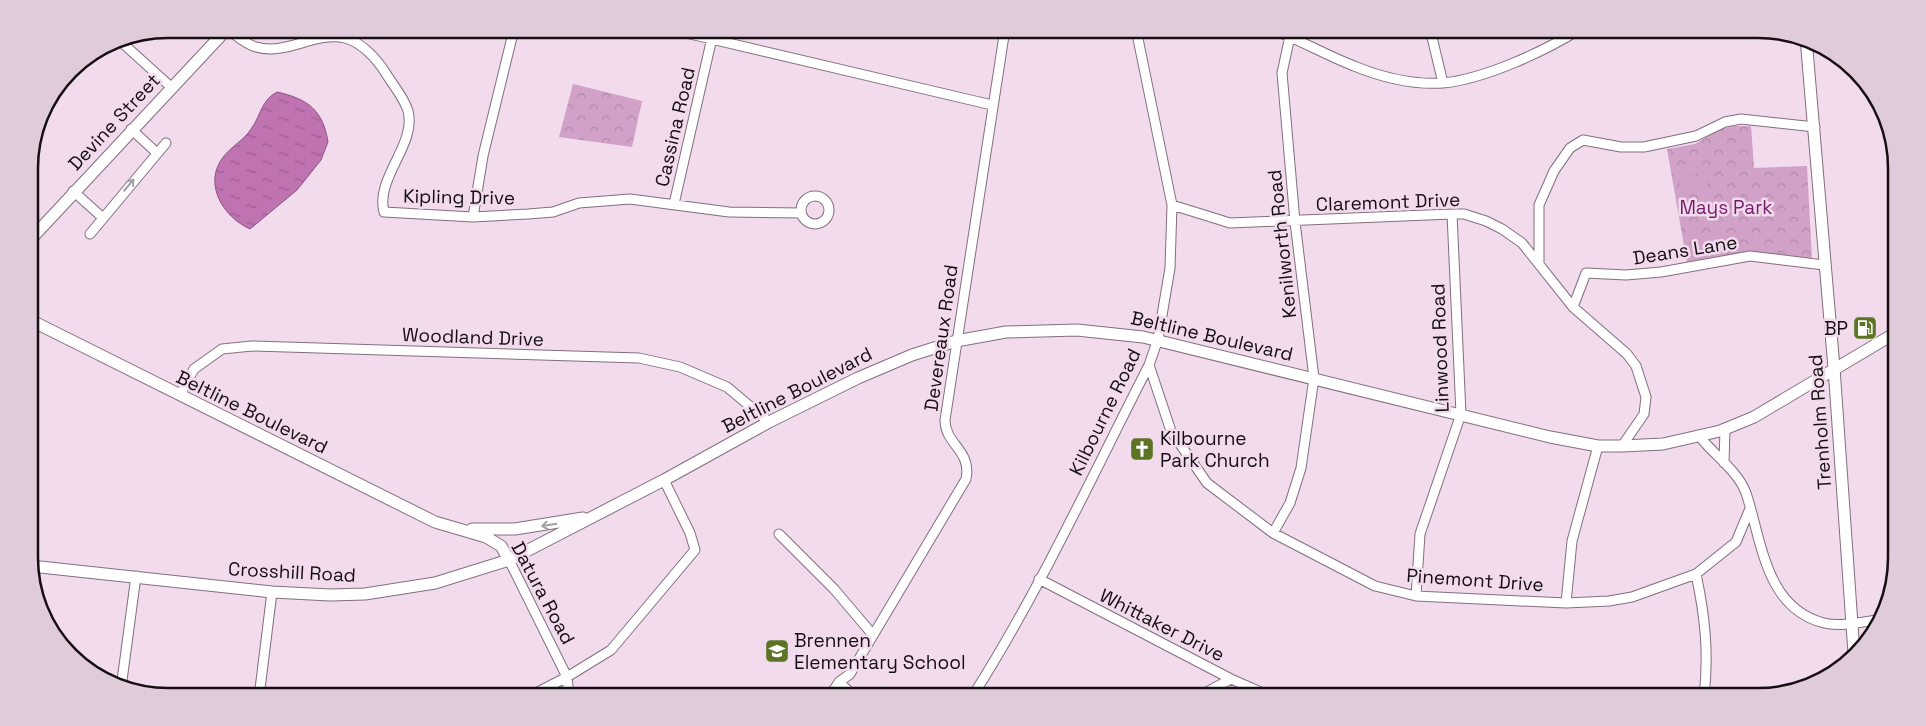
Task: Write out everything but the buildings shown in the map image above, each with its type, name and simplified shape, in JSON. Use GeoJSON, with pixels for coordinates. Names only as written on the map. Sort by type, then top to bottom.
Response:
{"type":"FeatureCollection","features":[{"type":"Feature","properties":{"kind":"main road","name":"Devine Street"},"geometry":{"type":"LineString","coordinates":[[38,231],[73,191],[218,38]]}},
{"type":"Feature","properties":{"kind":"main road","name":"Trenholm Road"},"geometry":{"type":"LineString","coordinates":[[1807,47],[1834,368],[1854,646]]}},
{"type":"Feature","properties":{"kind":"main road","name":"Beltline Boulevard"},"geometry":{"type":"LineString","coordinates":[[38,324],[435,522],[460,529]]}},
{"type":"Feature","properties":{"kind":"main road","name":"Beltline Boulevard"},"geometry":{"type":"LineString","coordinates":[[597,515],[769,422],[885,365],[956,342],[998,333],[1048,329],[1111,332],[1158,340],[1550,437],[1598,446],[1663,444],[1726,429],[1754,416],[1888,337]]}},
{"type":"Feature","properties":{"kind":"main road"},"geometry":{"type":"LineString","coordinates":[[460,529],[515,530],[597,515]]}},
{"type":"Feature","properties":{"kind":"main road","name":"Crosshill Road"},"geometry":{"type":"LineString","coordinates":[[38,567],[272,592],[330,595],[381,592],[435,583],[509,560],[597,515]]}},
{"type":"Feature","properties":{"kind":"main road","name":"Datura Road"},"geometry":{"type":"LineString","coordinates":[[460,529],[486,537],[501,546],[509,560]]}},
{"type":"Feature","properties":{"kind":"street","name":"Devereaux Road"},"geometry":{"type":"LineString","coordinates":[[835,688],[839,682],[850,674],[966,478],[966,460],[948,434],[945,425],[956,342],[1004,37]]}},
{"type":"Feature","properties":{"kind":"street","name":"Kilbourne Road"},"geometry":{"type":"LineString","coordinates":[[978,688],[1002,649],[1039,579],[1149,365],[1158,340],[1170,268],[1172,205],[1138,37]]}},
{"type":"Feature","properties":{"kind":"street","name":"Kenilworth Road"},"geometry":{"type":"LineString","coordinates":[[1273,533],[1290,503],[1301,468],[1314,378],[1295,222],[1282,73],[1290,37]]}},
{"type":"Feature","properties":{"kind":"street"},"geometry":{"type":"LineString","coordinates":[[1293,37],[1352,66],[1389,78],[1443,83],[1527,58],[1565,37]]}},
{"type":"Feature","properties":{"kind":"street"},"geometry":{"type":"LineString","coordinates":[[1432,37],[1443,83]]}},
{"type":"Feature","properties":{"kind":"street","name":"Kipling Drive"},"geometry":{"type":"LineString","coordinates":[[240,38],[254,47],[268,49],[320,38]]}},
{"type":"Feature","properties":{"kind":"street","name":"Kipling Drive"},"geometry":{"type":"LineString","coordinates":[[342,38],[349,39],[361,46],[379,63],[408,111],[409,128],[381,199],[384,212],[473,217],[553,212],[579,203],[630,199],[729,212],[801,213]]}},
{"type":"Feature","properties":{"kind":"street"},"geometry":{"type":"LineString","coordinates":[[473,217],[483,156],[512,38]]}},
{"type":"Feature","properties":{"kind":"street","name":"Cassina Road"},"geometry":{"type":"LineString","coordinates":[[674,204],[712,38]]}},
{"type":"Feature","properties":{"kind":"street"},"geometry":{"type":"LineString","coordinates":[[731,38],[992,105]]}},
{"type":"Feature","properties":{"kind":"street"},"geometry":{"type":"LineString","coordinates":[[124,45],[171,87]]}},
{"type":"Feature","properties":{"kind":"street"},"geometry":{"type":"LineString","coordinates":[[1539,263],[1538,204],[1554,171],[1570,148],[1583,140],[1621,147],[1644,147],[1696,136],[1725,122],[1741,119],[1815,127]]}},
{"type":"Feature","properties":{"kind":"street"},"geometry":{"type":"LineString","coordinates":[[131,129],[157,153]]}},
{"type":"Feature","properties":{"kind":"street"},"geometry":{"type":"LineString","coordinates":[[90,234],[102,217],[166,143]]}},
{"type":"Feature","properties":{"kind":"street"},"geometry":{"type":"LineString","coordinates":[[73,191],[102,217]]}},
{"type":"Feature","properties":{"kind":"street","name":"Claremont Drive"},"geometry":{"type":"LineString","coordinates":[[1172,205],[1230,223],[1464,214],[1502,229],[1522,243],[1573,307],[1627,354],[1642,380],[1646,397],[1644,414],[1622,446]]}},
{"type":"Feature","properties":{"kind":"street","name":"Linwood Road"},"geometry":{"type":"LineString","coordinates":[[1416,596],[1420,534],[1461,414],[1452,214]]}},
{"type":"Feature","properties":{"kind":"street","name":"Deans Lane"},"geometry":{"type":"LineString","coordinates":[[1573,307],[1586,273],[1626,275],[1661,272],[1750,256],[1824,266]]}},
{"type":"Feature","properties":{"kind":"street","name":"Woodland Drive"},"geometry":{"type":"LineString","coordinates":[[180,395],[194,369],[222,349],[252,346],[639,358],[680,367],[727,388],[769,422]]}},
{"type":"Feature","properties":{"kind":"street","name":"Pinemont Drive"},"geometry":{"type":"LineString","coordinates":[[1149,365],[1171,430],[1207,483],[1273,533],[1376,586],[1416,596],[1566,603],[1609,601],[1632,597],[1696,574],[1736,542],[1749,511]]}},
{"type":"Feature","properties":{"kind":"street"},"geometry":{"type":"LineString","coordinates":[[1724,463],[1726,429]]}},
{"type":"Feature","properties":{"kind":"street"},"geometry":{"type":"LineString","coordinates":[[1700,436],[1741,484],[1774,582],[1784,599],[1804,615],[1825,623],[1872,621]]}},
{"type":"Feature","properties":{"kind":"street"},"geometry":{"type":"LineString","coordinates":[[1566,603],[1572,541],[1598,446]]}},
{"type":"Feature","properties":{"kind":"street"},"geometry":{"type":"LineString","coordinates":[[546,688],[568,677],[611,650],[695,550],[690,534],[664,480]]}},
{"type":"Feature","properties":{"kind":"street"},"geometry":{"type":"LineString","coordinates":[[779,534],[834,589],[873,635]]}},
{"type":"Feature","properties":{"kind":"street","name":"Datura Road"},"geometry":{"type":"LineString","coordinates":[[509,560],[568,677],[569,688]]}},
{"type":"Feature","properties":{"kind":"street"},"geometry":{"type":"LineString","coordinates":[[1696,574],[1706,621],[1707,671],[1705,688]]}},
{"type":"Feature","properties":{"kind":"street"},"geometry":{"type":"LineString","coordinates":[[122,680],[136,576]]}},
{"type":"Feature","properties":{"kind":"street","name":"Whittaker Drive"},"geometry":{"type":"LineString","coordinates":[[1039,579],[1252,688]]}},
{"type":"Feature","properties":{"kind":"street"},"geometry":{"type":"LineString","coordinates":[[260,688],[272,592]]}},
{"type":"Feature","properties":{"kind":"street"},"geometry":{"type":"LineString","coordinates":[[1214,688],[1231,679]]}},
{"type":"Feature","properties":{"kind":"street"},"geometry":{"type":"LineString","coordinates":[[839,682],[845,688]]}},
{"type":"Feature","properties":{"kind":"green space"},"geometry":{"type":"Polygon","coordinates":[[[573,84],[642,101],[632,147],[559,137],[573,84]]]}},
{"type":"Feature","properties":{"kind":"green space","name":"Mays Park"},"geometry":{"type":"Polygon","coordinates":[[[1734,126],[1751,126],[1754,168],[1807,166],[1812,259],[1745,253],[1687,263],[1667,149],[1695,144],[1721,129],[1734,126]]]}},
{"type":"Feature","properties":{"kind":"green space"},"geometry":{"type":"Polygon","coordinates":[[[1702,161],[1704,172],[1679,177],[1677,166],[1702,161]]]}},
{"type":"Feature","properties":{"kind":"green space"},"geometry":{"type":"Polygon","coordinates":[[[1705,177],[1707,188],[1682,193],[1680,182],[1705,177]]]}},
{"type":"Feature","properties":{"kind":"water"},"geometry":{"type":"Polygon","coordinates":[[[277,92],[297,98],[312,108],[322,122],[328,142],[321,160],[297,190],[250,229],[240,224],[224,208],[215,188],[215,177],[218,166],[224,156],[248,133],[264,104],[277,92]]]}},
{"type":"Feature","properties":{"kind":"place","name":"BP"},"geometry":{"type":"Point","coordinates":[1865,328]}},
{"type":"Feature","properties":{"kind":"place","name":"Kilbourne Park Church"},"geometry":{"type":"Point","coordinates":[1142,449]}},
{"type":"Feature","properties":{"kind":"place","name":"Brennen Elementary School"},"geometry":{"type":"Point","coordinates":[777,651]}}]}
